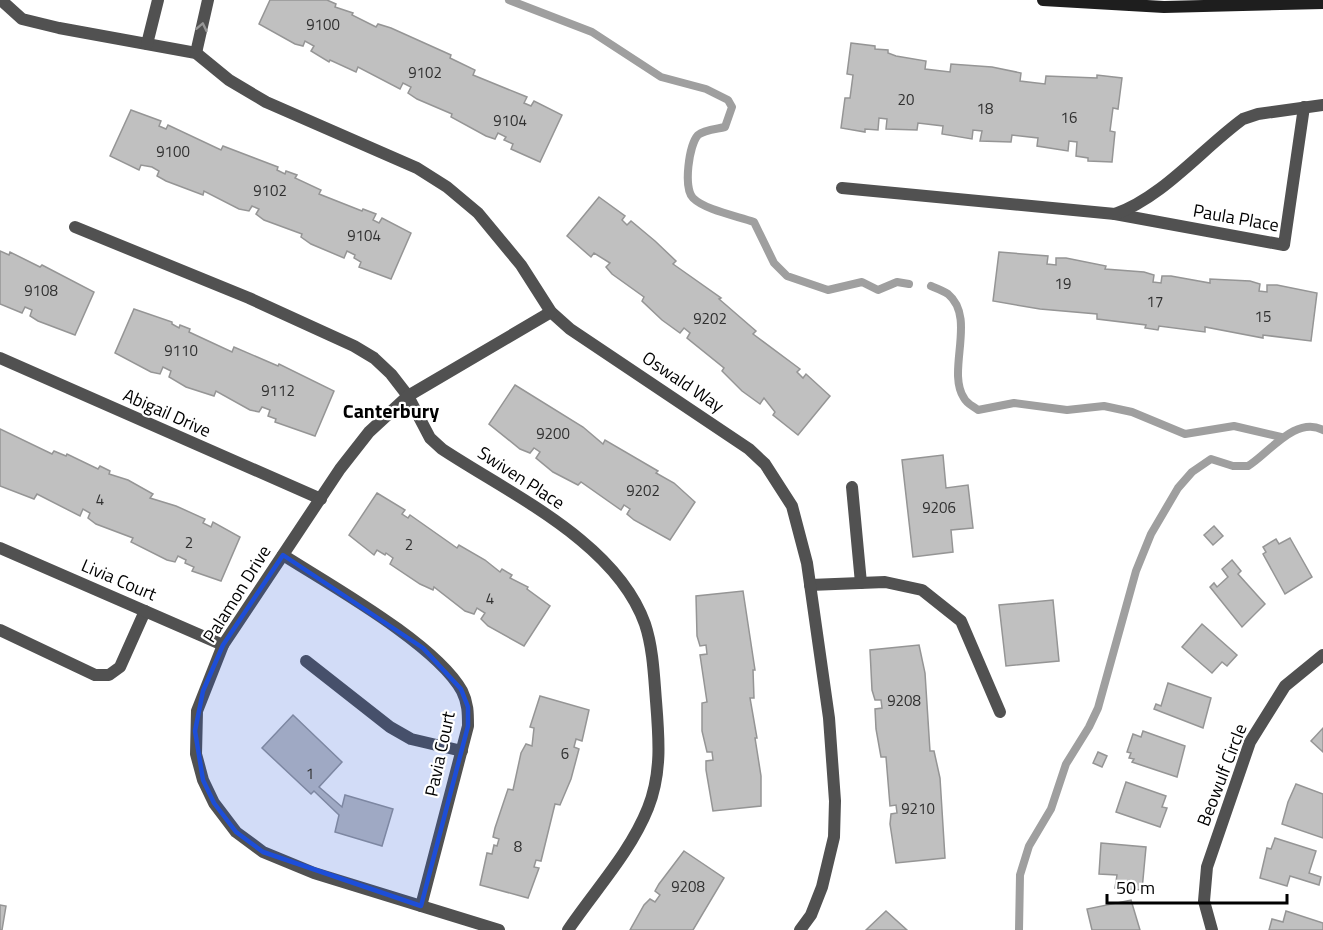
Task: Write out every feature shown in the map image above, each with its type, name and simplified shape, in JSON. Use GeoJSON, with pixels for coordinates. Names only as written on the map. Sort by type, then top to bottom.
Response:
{"type":"FeatureCollection","features":[{"type":"Feature","properties":{"kind":"street","name":"Oswald Way"},"geometry":{"type":"LineString","coordinates":[[1,0],[21,19],[196,53],[229,80],[266,102],[417,168],[447,187],[478,213],[521,265],[551,312],[570,328],[724,431],[765,464],[792,506],[810,585],[829,718],[835,801],[834,837],[822,887],[811,915],[800,930]]}},
{"type":"Feature","properties":{"kind":"street"},"geometry":{"type":"LineString","coordinates":[[147,44],[158,0]]}},
{"type":"Feature","properties":{"kind":"street"},"geometry":{"type":"LineString","coordinates":[[196,53],[208,0]]}},
{"type":"Feature","properties":{"kind":"street"},"geometry":{"type":"LineString","coordinates":[[1044,0],[1164,7],[1323,3]]}},
{"type":"Feature","properties":{"kind":"street"},"geometry":{"type":"LineString","coordinates":[[1115,214],[1129,209],[1148,197],[1243,119],[1323,105]]}},
{"type":"Feature","properties":{"kind":"street","name":"Paula Place"},"geometry":{"type":"LineString","coordinates":[[842,188],[1115,214],[1284,245],[1304,107]]}},
{"type":"Feature","properties":{"kind":"street","name":"Swiven Place"},"geometry":{"type":"LineString","coordinates":[[75,227],[249,298],[354,346],[374,358],[408,396],[419,421],[430,438],[442,449],[562,526],[607,565],[633,598],[645,626],[653,663],[660,752],[655,782],[648,809],[622,856],[568,930]]}},
{"type":"Feature","properties":{"kind":"street","name":"Palamon Drive"},"geometry":{"type":"LineString","coordinates":[[499,930],[314,873],[263,852],[236,832],[220,811],[203,780],[196,754],[195,731],[197,711],[203,691],[223,645],[321,498],[369,432],[408,396],[551,312]]}},
{"type":"Feature","properties":{"kind":"street","name":"Abigail Drive"},"geometry":{"type":"LineString","coordinates":[[0,358],[321,498]]}},
{"type":"Feature","properties":{"kind":"street"},"geometry":{"type":"LineString","coordinates":[[852,487],[861,583]]}},
{"type":"Feature","properties":{"kind":"street","name":"Livia Court"},"geometry":{"type":"LineString","coordinates":[[0,548],[223,645]]}},
{"type":"Feature","properties":{"kind":"street","name":"Pavia Court"},"geometry":{"type":"LineString","coordinates":[[283,555],[397,630],[441,664],[461,689],[468,707],[468,726],[421,906]]}},
{"type":"Feature","properties":{"kind":"street"},"geometry":{"type":"LineString","coordinates":[[810,585],[885,582],[922,590],[961,621],[1000,712]]}},
{"type":"Feature","properties":{"kind":"street"},"geometry":{"type":"LineString","coordinates":[[0,630],[95,675],[110,675],[120,667],[145,611]]}},
{"type":"Feature","properties":{"kind":"street","name":"Beowulf Circle"},"geometry":{"type":"LineString","coordinates":[[1212,930],[1204,901],[1207,867],[1250,742],[1285,686],[1323,655]]}},
{"type":"Feature","properties":{"kind":"street"},"geometry":{"type":"LineString","coordinates":[[306,661],[390,727],[411,739],[462,751]]}},
{"type":"Feature","properties":{"kind":"highlighted area"},"geometry":{"type":"Polygon","coordinates":[[[283,555],[423,648],[461,689],[468,707],[468,726],[421,906],[263,852],[236,832],[214,803],[203,780],[195,731],[203,691],[223,645],[283,555]]]}},
{"type":"Feature","properties":{"kind":"building"},"geometry":{"type":"Polygon","coordinates":[[[270,0],[327,0],[336,4],[335,7],[353,13],[352,15],[376,27],[378,24],[391,28],[451,55],[450,58],[475,70],[473,75],[527,97],[524,103],[531,106],[534,101],[562,115],[540,162],[511,149],[513,144],[504,140],[506,137],[498,133],[495,139],[486,136],[451,117],[452,114],[417,99],[408,93],[411,87],[403,83],[400,89],[358,67],[356,72],[330,60],[329,62],[311,51],[314,46],[305,41],[303,46],[295,44],[259,24],[270,0]]]}},
{"type":"Feature","properties":{"kind":"building"},"geometry":{"type":"Polygon","coordinates":[[[851,43],[875,46],[875,49],[888,50],[888,53],[896,56],[926,61],[925,69],[950,72],[951,64],[992,67],[1021,73],[1020,81],[1045,84],[1046,76],[1097,78],[1097,75],[1122,78],[1118,109],[1113,108],[1110,131],[1115,132],[1112,162],[1088,161],[1088,158],[1076,156],[1077,142],[1069,141],[1068,151],[1037,146],[1038,138],[1012,135],[1011,142],[980,141],[982,131],[973,130],[972,139],[942,134],[943,126],[918,123],[917,130],[886,129],[887,119],[879,118],[878,130],[865,129],[865,132],[841,128],[845,98],[850,98],[853,75],[847,74],[851,43]]]}},
{"type":"Feature","properties":{"kind":"building"},"geometry":{"type":"Polygon","coordinates":[[[131,110],[161,121],[159,126],[166,129],[168,125],[221,150],[223,146],[278,167],[277,170],[285,174],[286,171],[297,175],[295,178],[321,190],[319,194],[362,211],[363,209],[376,214],[373,220],[379,223],[382,218],[411,233],[391,279],[359,267],[361,262],[347,251],[344,258],[311,244],[301,237],[302,234],[264,220],[256,214],[259,209],[252,206],[249,211],[239,209],[204,191],[203,195],[166,181],[157,176],[159,171],[152,167],[141,165],[139,170],[110,156],[131,110]]]}},
{"type":"Feature","properties":{"kind":"building"},"geometry":{"type":"Polygon","coordinates":[[[599,197],[625,216],[622,220],[627,225],[631,221],[655,241],[676,261],[673,264],[721,298],[719,299],[756,331],[753,334],[800,369],[797,372],[803,378],[806,374],[830,396],[798,435],[773,415],[775,412],[764,398],[760,404],[742,391],[722,371],[724,368],[687,338],[690,333],[684,328],[680,333],[662,320],[642,301],[644,297],[612,274],[606,267],[610,263],[594,253],[591,257],[567,236],[599,197]]]}},
{"type":"Feature","properties":{"kind":"building"},"geometry":{"type":"Polygon","coordinates":[[[0,251],[9,255],[10,252],[40,267],[42,265],[94,292],[75,335],[38,321],[30,316],[32,310],[25,307],[22,313],[0,304],[0,251]]]}},
{"type":"Feature","properties":{"kind":"building"},"geometry":{"type":"Polygon","coordinates":[[[999,252],[1048,256],[1047,264],[1056,265],[1056,258],[1066,258],[1106,266],[1105,269],[1144,272],[1154,275],[1153,282],[1161,283],[1162,276],[1210,283],[1210,279],[1250,281],[1260,284],[1259,291],[1267,292],[1267,285],[1277,285],[1317,293],[1311,341],[1263,335],[1263,338],[1205,327],[1205,332],[1159,326],[1158,330],[1145,328],[1146,325],[1097,319],[1097,314],[1040,309],[993,301],[999,252]]]}},
{"type":"Feature","properties":{"kind":"building"},"geometry":{"type":"Polygon","coordinates":[[[134,309],[172,322],[179,328],[180,325],[190,329],[189,332],[232,352],[234,347],[278,366],[279,364],[334,391],[315,436],[275,422],[276,419],[268,416],[270,410],[262,407],[259,412],[250,410],[216,391],[214,396],[186,387],[169,377],[171,371],[163,367],[160,374],[151,372],[115,353],[134,309]]]}},
{"type":"Feature","properties":{"kind":"building"},"geometry":{"type":"Polygon","coordinates":[[[515,385],[583,427],[603,444],[605,440],[658,471],[656,473],[674,483],[695,502],[670,540],[634,520],[627,514],[630,509],[624,505],[621,510],[581,482],[578,485],[553,472],[536,458],[540,452],[534,448],[530,453],[520,449],[489,424],[515,385]]]}},
{"type":"Feature","properties":{"kind":"building"},"geometry":{"type":"Polygon","coordinates":[[[0,429],[52,454],[54,451],[66,456],[67,454],[98,469],[100,466],[110,471],[109,474],[128,480],[153,494],[150,498],[176,506],[205,519],[203,523],[211,527],[213,522],[240,537],[221,581],[192,571],[194,567],[185,563],[186,560],[178,556],[175,562],[167,560],[131,542],[133,538],[96,524],[88,518],[90,513],[83,509],[80,516],[37,494],[34,499],[0,486],[0,429]]]}},
{"type":"Feature","properties":{"kind":"building"},"geometry":{"type":"Polygon","coordinates":[[[943,455],[946,488],[968,485],[973,528],[951,530],[953,552],[913,557],[902,460],[943,455]]]}},
{"type":"Feature","properties":{"kind":"building"},"geometry":{"type":"Polygon","coordinates":[[[377,493],[405,510],[402,514],[408,518],[410,515],[457,548],[459,545],[500,572],[502,569],[512,575],[510,578],[528,587],[527,589],[550,606],[524,646],[488,626],[481,619],[485,613],[477,608],[474,614],[465,611],[434,587],[433,590],[420,584],[390,564],[393,558],[386,553],[385,555],[377,550],[374,555],[349,535],[377,493]]]}},
{"type":"Feature","properties":{"kind":"building"},"geometry":{"type":"Polygon","coordinates":[[[1214,526],[1223,536],[1213,545],[1204,535],[1214,526]]]}},
{"type":"Feature","properties":{"kind":"building"},"geometry":{"type":"Polygon","coordinates":[[[1290,538],[1312,577],[1285,594],[1263,554],[1266,552],[1263,547],[1276,539],[1279,544],[1290,538]]]}},
{"type":"Feature","properties":{"kind":"building"},"geometry":{"type":"Polygon","coordinates":[[[1232,560],[1241,571],[1238,574],[1265,604],[1242,627],[1210,587],[1214,583],[1217,587],[1228,577],[1222,569],[1232,560]]]}},
{"type":"Feature","properties":{"kind":"building"},"geometry":{"type":"Polygon","coordinates":[[[743,591],[755,670],[753,670],[754,698],[750,698],[761,776],[761,806],[713,811],[706,770],[706,761],[713,760],[712,752],[707,752],[702,731],[702,703],[707,702],[700,655],[707,654],[706,645],[700,646],[697,636],[696,596],[743,591]]]}},
{"type":"Feature","properties":{"kind":"building"},"geometry":{"type":"Polygon","coordinates":[[[1053,600],[1059,661],[1006,666],[999,605],[1053,600]]]}},
{"type":"Feature","properties":{"kind":"building"},"geometry":{"type":"Polygon","coordinates":[[[1202,624],[1237,655],[1227,666],[1222,662],[1212,673],[1182,647],[1202,624]]]}},
{"type":"Feature","properties":{"kind":"building"},"geometry":{"type":"Polygon","coordinates":[[[919,645],[925,673],[930,751],[934,751],[940,778],[945,858],[896,863],[890,824],[891,814],[897,813],[896,805],[890,806],[886,757],[881,757],[876,729],[875,709],[882,708],[881,700],[875,700],[872,690],[870,650],[919,645]]]}},
{"type":"Feature","properties":{"kind":"building"},"geometry":{"type":"Polygon","coordinates":[[[1168,683],[1211,698],[1203,728],[1154,709],[1156,704],[1161,706],[1168,683]]]}},
{"type":"Feature","properties":{"kind":"building"},"geometry":{"type":"Polygon","coordinates":[[[540,696],[589,710],[582,741],[576,739],[574,747],[579,749],[571,779],[560,805],[555,804],[541,861],[536,860],[534,867],[539,868],[528,898],[480,885],[487,853],[492,854],[494,845],[497,846],[499,839],[493,837],[495,828],[508,789],[513,790],[521,753],[526,744],[532,746],[534,728],[530,727],[540,696]]]}},
{"type":"Feature","properties":{"kind":"building"},"geometry":{"type":"Polygon","coordinates":[[[293,715],[342,762],[319,787],[342,807],[345,795],[393,809],[382,846],[335,832],[339,815],[314,791],[311,794],[262,748],[293,715]]]}},
{"type":"Feature","properties":{"kind":"building"},"geometry":{"type":"Polygon","coordinates":[[[1323,728],[1323,752],[1311,741],[1323,728]]]}},
{"type":"Feature","properties":{"kind":"building"},"geometry":{"type":"Polygon","coordinates":[[[1143,731],[1185,746],[1177,777],[1132,762],[1134,759],[1129,758],[1131,753],[1127,752],[1133,734],[1141,737],[1143,731]]]}},
{"type":"Feature","properties":{"kind":"building"},"geometry":{"type":"Polygon","coordinates":[[[1098,752],[1107,756],[1102,767],[1093,763],[1098,752]]]}},
{"type":"Feature","properties":{"kind":"building"},"geometry":{"type":"Polygon","coordinates":[[[1126,782],[1166,796],[1162,807],[1167,808],[1160,827],[1116,812],[1126,782]]]}},
{"type":"Feature","properties":{"kind":"building"},"geometry":{"type":"Polygon","coordinates":[[[1296,784],[1323,794],[1323,838],[1282,824],[1296,784]]]}},
{"type":"Feature","properties":{"kind":"building"},"geometry":{"type":"Polygon","coordinates":[[[1275,838],[1316,851],[1309,873],[1321,877],[1319,885],[1290,876],[1287,886],[1260,878],[1267,848],[1271,849],[1275,838]]]}},
{"type":"Feature","properties":{"kind":"building"},"geometry":{"type":"Polygon","coordinates":[[[1101,843],[1146,847],[1142,890],[1115,888],[1117,875],[1099,874],[1101,843]]]}},
{"type":"Feature","properties":{"kind":"building"},"geometry":{"type":"Polygon","coordinates":[[[684,851],[724,878],[693,930],[630,930],[644,905],[650,899],[655,902],[660,895],[655,891],[684,851]]]}},
{"type":"Feature","properties":{"kind":"building"},"geometry":{"type":"Polygon","coordinates":[[[1131,900],[1140,930],[1092,930],[1087,909],[1131,900]]]}},
{"type":"Feature","properties":{"kind":"building"},"geometry":{"type":"Polygon","coordinates":[[[0,905],[6,906],[2,930],[0,930],[0,905]]]}},
{"type":"Feature","properties":{"kind":"building"},"geometry":{"type":"Polygon","coordinates":[[[886,911],[907,930],[866,930],[886,911]]]}},
{"type":"Feature","properties":{"kind":"building"},"geometry":{"type":"Polygon","coordinates":[[[1286,911],[1323,923],[1323,930],[1269,930],[1272,919],[1283,922],[1286,911]]]}},
{"type":"Feature","properties":{"kind":"waterway"},"geometry":{"type":"LineString","coordinates":[[509,0],[592,32],[661,77],[706,89],[728,100],[732,107],[725,127],[704,132],[695,140],[688,166],[690,193],[693,198],[705,206],[754,222],[774,263],[787,276],[828,290],[862,282],[878,290],[897,282],[909,284]]}},
{"type":"Feature","properties":{"kind":"waterway"},"geometry":{"type":"LineString","coordinates":[[931,286],[948,294],[956,304],[961,330],[959,387],[965,400],[978,410],[1014,403],[1067,410],[1104,406],[1132,412],[1185,434],[1234,426],[1281,437]]}},
{"type":"Feature","properties":{"kind":"waterway"},"geometry":{"type":"LineString","coordinates":[[1019,930],[1020,875],[1029,846],[1051,809],[1066,764],[1098,708],[1136,571],[1151,534],[1178,488],[1192,472],[1211,459],[1233,466],[1248,466],[1293,432],[1313,427],[1323,430]]}},
{"type":"Feature","properties":{"kind":"district","name":"Canterbury"},"geometry":{"type":"Point","coordinates":[391,411]}}]}
